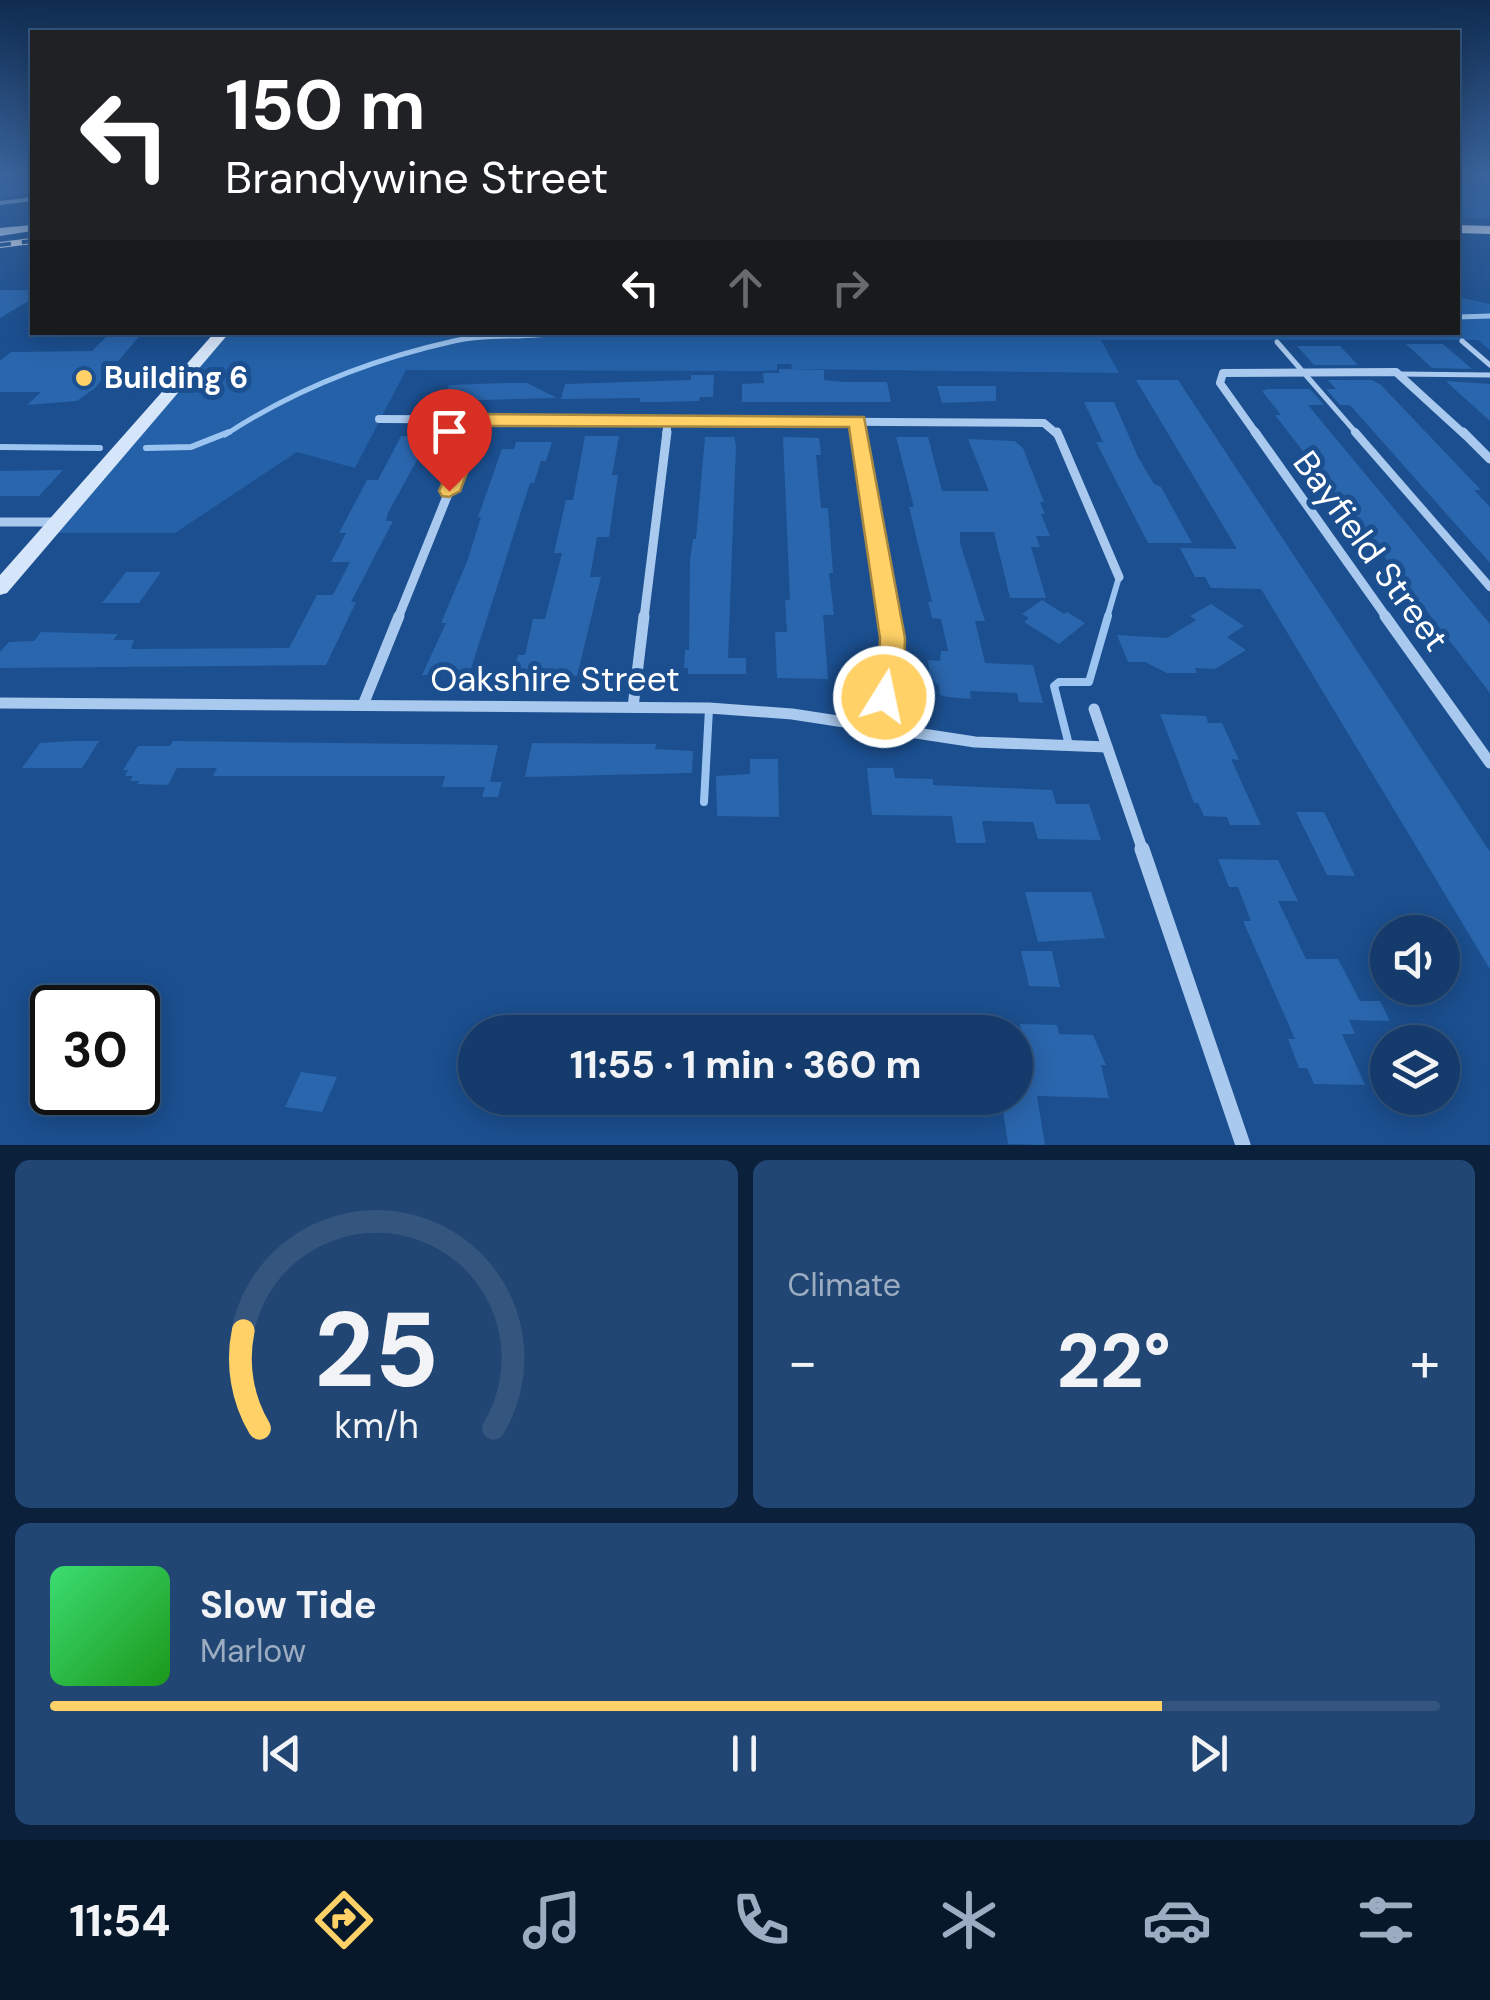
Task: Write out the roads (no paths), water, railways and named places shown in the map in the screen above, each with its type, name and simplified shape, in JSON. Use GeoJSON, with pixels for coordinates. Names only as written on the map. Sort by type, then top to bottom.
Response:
{"type":"FeatureCollection","features":[{"type":"Feature","properties":{"kind":"main road"},"geometry":{"type":"LineString","coordinates":[[1460,229],[1490,230]]}},
{"type":"Feature","properties":{"kind":"street"},"geometry":{"type":"LineString","coordinates":[[0,232],[30,228]]}},
{"type":"Feature","properties":{"kind":"street"},"geometry":{"type":"LineString","coordinates":[[0,588],[221,335]]}},
{"type":"Feature","properties":{"kind":"street","name":"Bayfield Street"},"geometry":{"type":"LineString","coordinates":[[1302,371],[1228,371],[1223,373],[1220,388],[1490,763]]}},
{"type":"Feature","properties":{"kind":"street"},"geometry":{"type":"LineString","coordinates":[[1302,371],[1400,374],[1490,459]]}},
{"type":"Feature","properties":{"kind":"street"},"geometry":{"type":"LineString","coordinates":[[379,419],[1048,424],[1056,430],[1119,577]]}},
{"type":"Feature","properties":{"kind":"street"},"geometry":{"type":"LineString","coordinates":[[363,705],[478,420]]}},
{"type":"Feature","properties":{"kind":"street"},"geometry":{"type":"LineString","coordinates":[[633,707],[668,421]]}},
{"type":"Feature","properties":{"kind":"street"},"geometry":{"type":"LineString","coordinates":[[858,421],[892,638],[891,667],[876,727]]}},
{"type":"Feature","properties":{"kind":"street"},"geometry":{"type":"LineString","coordinates":[[0,522],[56,522]]}},
{"type":"Feature","properties":{"kind":"street","name":"Oakshire Street"},"geometry":{"type":"LineString","coordinates":[[0,703],[764,711],[975,742],[1107,747]]}},
{"type":"Feature","properties":{"kind":"street"},"geometry":{"type":"LineString","coordinates":[[1094,708],[1243,1145]]}},
{"type":"Feature","properties":{"kind":"lane"},"geometry":{"type":"LineString","coordinates":[[1462,341],[1490,365]]}},
{"type":"Feature","properties":{"kind":"lane"},"geometry":{"type":"LineString","coordinates":[[1277,342],[1490,587]]}},
{"type":"Feature","properties":{"kind":"lane"},"geometry":{"type":"LineString","coordinates":[[1400,374],[1490,375]]}},
{"type":"Feature","properties":{"kind":"waterway"},"geometry":{"type":"LineString","coordinates":[[1460,317],[1490,316]]}},
{"type":"Feature","properties":{"kind":"waterway"},"geometry":{"type":"LineString","coordinates":[[225,435],[307,390],[394,357],[467,339],[535,335]]}},
{"type":"Feature","properties":{"kind":"waterway"},"geometry":{"type":"LineString","coordinates":[[146,448],[191,447],[229,432]]}},
{"type":"Feature","properties":{"kind":"waterway"},"geometry":{"type":"LineString","coordinates":[[0,447],[100,448]]}},
{"type":"Feature","properties":{"kind":"waterway"},"geometry":{"type":"LineString","coordinates":[[1107,618],[1119,577]]}},
{"type":"Feature","properties":{"kind":"waterway"},"geometry":{"type":"LineString","coordinates":[[1069,745],[1054,686],[1059,682],[1089,682],[1108,616]]}},
{"type":"Feature","properties":{"kind":"waterway"},"geometry":{"type":"LineString","coordinates":[[704,802],[709,709]]}},
{"type":"Feature","properties":{"kind":"railway"},"geometry":{"type":"LineString","coordinates":[[0,245],[30,241]]}},
{"type":"Feature","properties":{"kind":"place","name":"Building 6"},"geometry":{"type":"Point","coordinates":[84,378]}}]}
